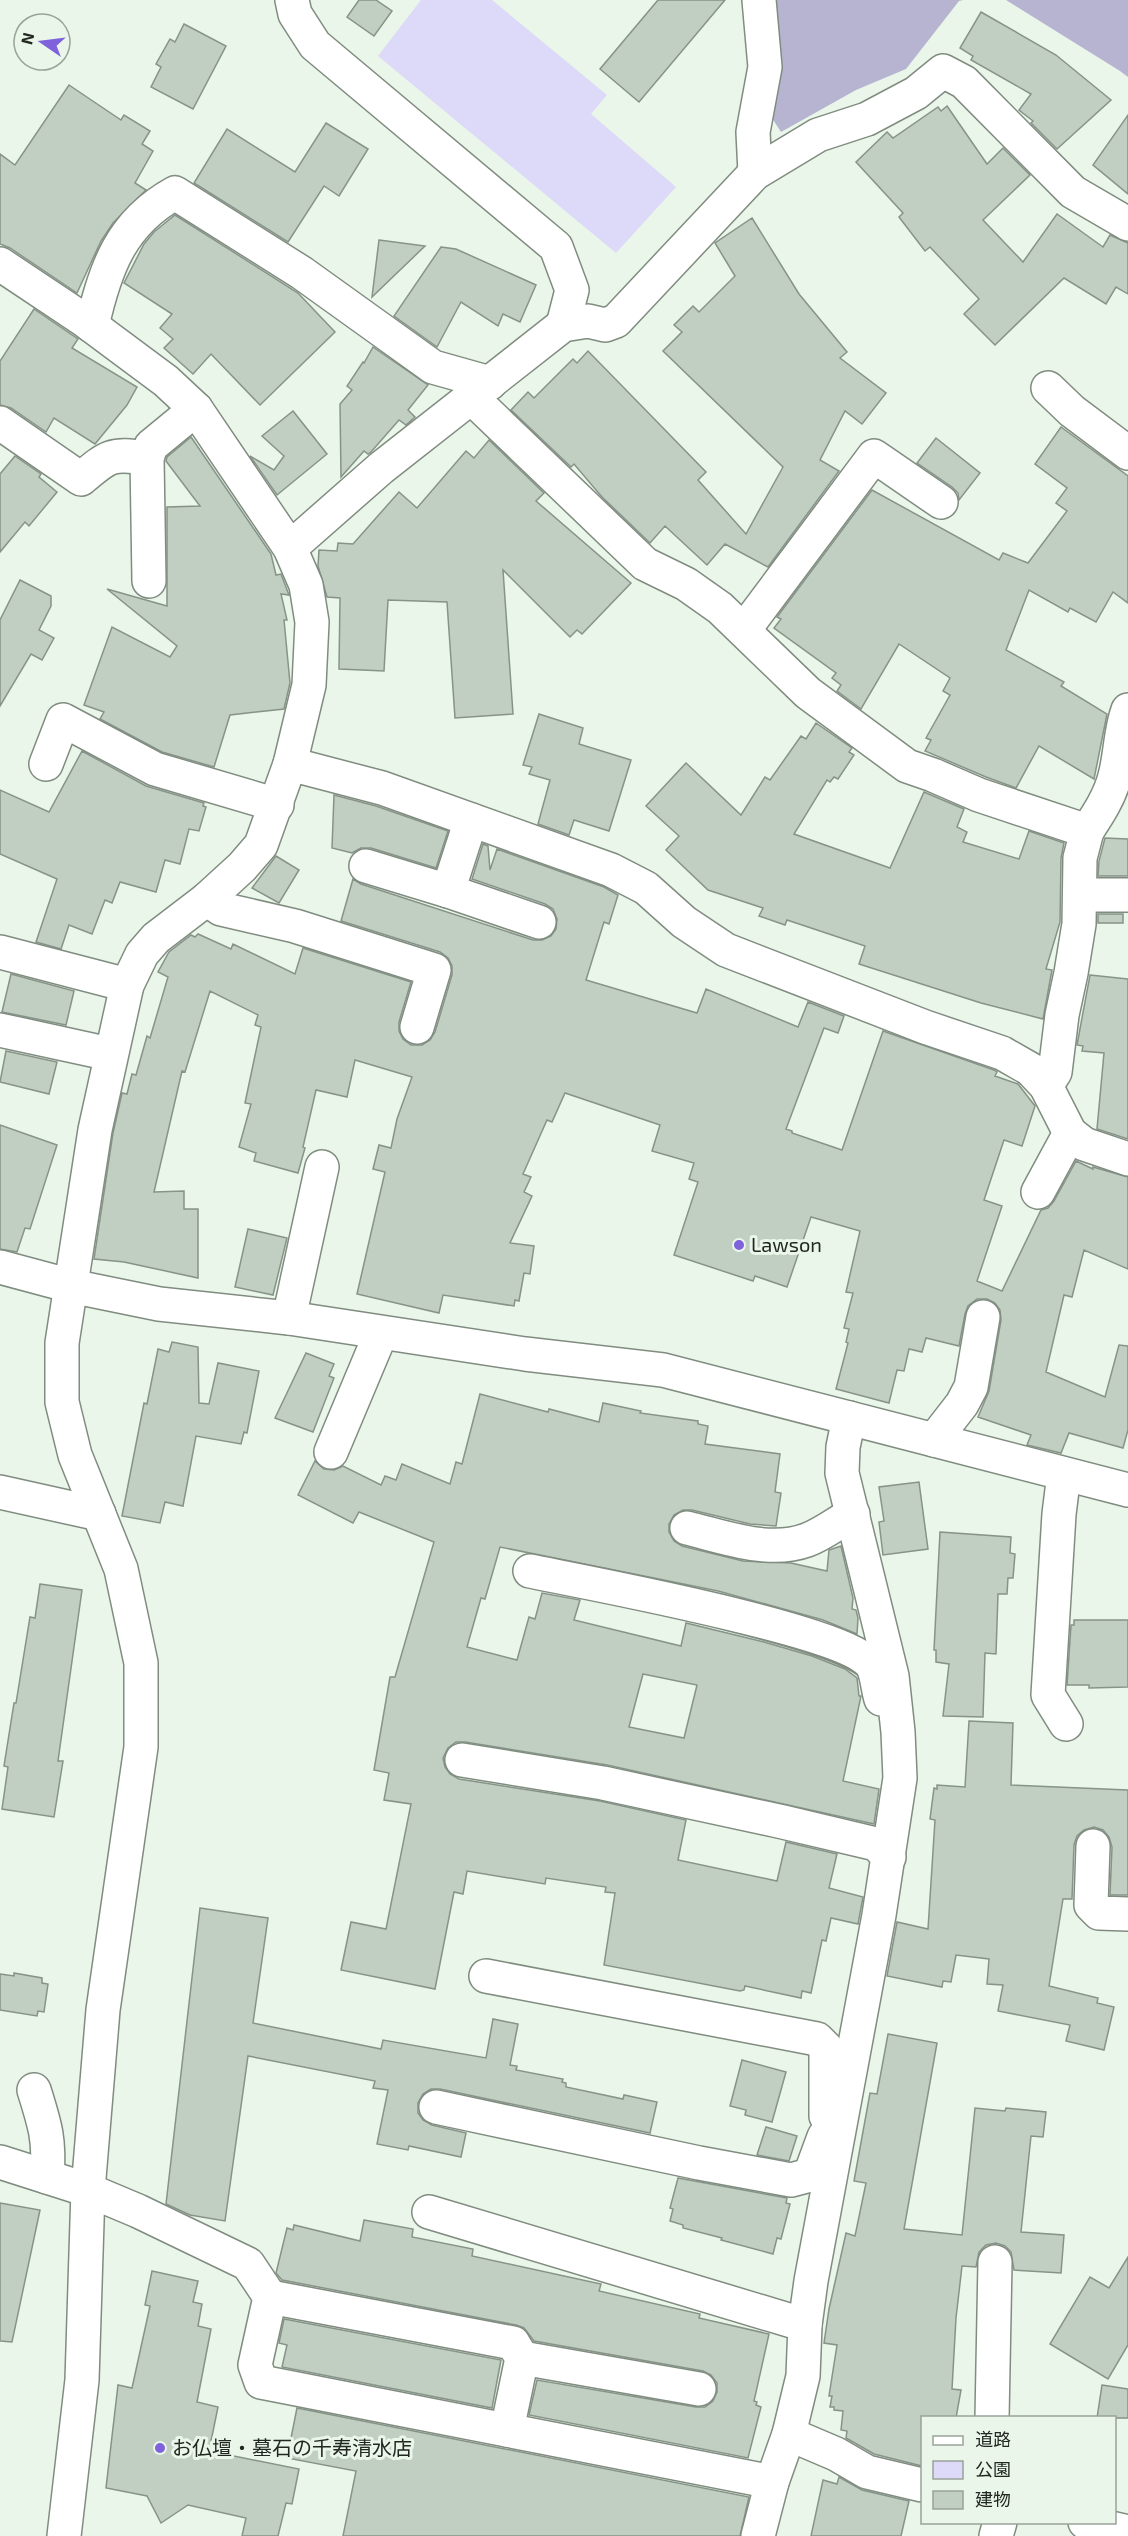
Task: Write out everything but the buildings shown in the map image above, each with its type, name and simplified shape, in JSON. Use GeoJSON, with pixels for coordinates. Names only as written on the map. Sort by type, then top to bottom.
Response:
{"type":"FeatureCollection","features":[{"type":"Feature","properties":{"kind":"street"},"geometry":{"type":"LineString","coordinates":[[292,0],[295,14],[315,45],[556,248],[572,290],[563,325]]}},
{"type":"Feature","properties":{"kind":"street"},"geometry":{"type":"LineString","coordinates":[[754,173],[753,132],[765,67],[759,0]]}},
{"type":"Feature","properties":{"kind":"street"},"geometry":{"type":"LineString","coordinates":[[290,548],[381,468],[563,325],[588,321],[605,325],[616,321],[754,173],[818,135],[867,119],[916,93],[943,71],[964,82],[1073,192],[1128,224]]}},
{"type":"Feature","properties":{"kind":"street"},"geometry":{"type":"LineString","coordinates":[[92,326],[99,293],[108,268],[132,226],[152,206],[175,193],[302,273],[433,367],[481,390],[645,564],[686,584],[720,608],[808,693],[907,766],[933,774],[978,795],[1087,831]]}},
{"type":"Feature","properties":{"kind":"street"},"geometry":{"type":"LineString","coordinates":[[0,264],[92,326],[166,381],[196,409],[290,548],[306,585],[312,622],[309,685],[290,764],[261,844],[242,867],[207,899],[149,946],[142,954],[127,985],[95,1130],[62,1343],[62,1402],[75,1455],[121,1569],[141,1663],[141,1748],[103,2010],[88,2190],[82,2380],[64,2536]]}},
{"type":"Feature","properties":{"kind":"street"},"geometry":{"type":"LineString","coordinates":[[1048,388],[1072,411],[1128,453]]}},
{"type":"Feature","properties":{"kind":"street"},"geometry":{"type":"LineString","coordinates":[[149,580],[147,458],[151,446],[196,409]]}},
{"type":"Feature","properties":{"kind":"street"},"geometry":{"type":"LineString","coordinates":[[0,423],[81,479],[104,459],[121,454],[147,458]]}},
{"type":"Feature","properties":{"kind":"street"},"geometry":{"type":"LineString","coordinates":[[744,630],[874,456],[941,502]]}},
{"type":"Feature","properties":{"kind":"street"},"geometry":{"type":"LineString","coordinates":[[1046,1086],[1055,1072],[1062,1015],[1079,924],[1080,858],[1087,831],[1103,808],[1115,775],[1121,733],[1128,710]]}},
{"type":"Feature","properties":{"kind":"street"},"geometry":{"type":"LineString","coordinates":[[46,764],[63,720],[155,769],[277,805]]}},
{"type":"Feature","properties":{"kind":"street"},"geometry":{"type":"LineString","coordinates":[[290,764],[382,788],[611,870],[646,888],[684,922],[726,950],[925,1027],[1002,1053],[1030,1069],[1046,1086],[1070,1133],[1084,1144],[1128,1159]]}},
{"type":"Feature","properties":{"kind":"street"},"geometry":{"type":"LineString","coordinates":[[448,891],[471,820]]}},
{"type":"Feature","properties":{"kind":"street"},"geometry":{"type":"LineString","coordinates":[[366,866],[539,922]]}},
{"type":"Feature","properties":{"kind":"street"},"geometry":{"type":"LineString","coordinates":[[1080,895],[1128,895]]}},
{"type":"Feature","properties":{"kind":"street"},"geometry":{"type":"LineString","coordinates":[[207,899],[221,909],[295,926],[434,969],[417,1027]]}},
{"type":"Feature","properties":{"kind":"street"},"geometry":{"type":"LineString","coordinates":[[0,952],[127,985]]}},
{"type":"Feature","properties":{"kind":"street"},"geometry":{"type":"LineString","coordinates":[[0,1030],[110,1054]]}},
{"type":"Feature","properties":{"kind":"street"},"geometry":{"type":"LineString","coordinates":[[1038,1192],[1070,1133]]}},
{"type":"Feature","properties":{"kind":"street"},"geometry":{"type":"LineString","coordinates":[[289,1318],[322,1167]]}},
{"type":"Feature","properties":{"kind":"street"},"geometry":{"type":"LineString","coordinates":[[0,1267],[71,1286],[159,1304],[289,1318],[381,1333],[663,1370],[1128,1490]]}},
{"type":"Feature","properties":{"kind":"street"},"geometry":{"type":"LineString","coordinates":[[934,1440],[962,1404],[971,1387],[983,1317]]}},
{"type":"Feature","properties":{"kind":"street"},"geometry":{"type":"LineString","coordinates":[[331,1452],[381,1333]]}},
{"type":"Feature","properties":{"kind":"street"},"geometry":{"type":"LineString","coordinates":[[758,2536],[772,2482],[789,2434],[803,2376],[805,2325],[811,2281],[889,1857],[900,1778],[892,1676],[842,1473],[843,1447],[849,1418]]}},
{"type":"Feature","properties":{"kind":"street"},"geometry":{"type":"LineString","coordinates":[[1064,1474],[1059,1514],[1048,1695],[1066,1724]]}},
{"type":"Feature","properties":{"kind":"street"},"geometry":{"type":"LineString","coordinates":[[0,1492],[99,1514]]}},
{"type":"Feature","properties":{"kind":"street"},"geometry":{"type":"LineString","coordinates":[[687,1528],[753,1543],[778,1545],[807,1540],[853,1514]]}},
{"type":"Feature","properties":{"kind":"street"},"geometry":{"type":"LineString","coordinates":[[530,1571],[761,1621],[821,1638],[856,1654],[873,1667],[887,1727],[898,1732]]}},
{"type":"Feature","properties":{"kind":"street"},"geometry":{"type":"LineString","coordinates":[[462,1760],[603,1783],[783,1822],[876,1844],[889,1857]]}},
{"type":"Feature","properties":{"kind":"street"},"geometry":{"type":"LineString","coordinates":[[1093,1846],[1091,1905],[1099,1913],[1128,1914]]}},
{"type":"Feature","properties":{"kind":"street"},"geometry":{"type":"LineString","coordinates":[[486,1976],[817,2040],[826,2048],[826,2116],[838,2131]]}},
{"type":"Feature","properties":{"kind":"street"},"geometry":{"type":"LineString","coordinates":[[34,2090],[45,2122],[49,2147],[47,2177]]}},
{"type":"Feature","properties":{"kind":"street"},"geometry":{"type":"LineString","coordinates":[[436,2107],[699,2163],[791,2180],[810,2175],[824,2137],[838,2131]]}},
{"type":"Feature","properties":{"kind":"street"},"geometry":{"type":"LineString","coordinates":[[0,2162],[88,2190],[138,2211],[248,2264],[270,2297],[513,2343],[522,2358],[507,2430]]}},
{"type":"Feature","properties":{"kind":"street"},"geometry":{"type":"LineString","coordinates":[[429,2212],[805,2325]]}},
{"type":"Feature","properties":{"kind":"street"},"geometry":{"type":"LineString","coordinates":[[992,2416],[995,2262]]}},
{"type":"Feature","properties":{"kind":"street"},"geometry":{"type":"LineString","coordinates":[[270,2297],[255,2365],[261,2382],[772,2482]]}},
{"type":"Feature","properties":{"kind":"street"},"geometry":{"type":"LineString","coordinates":[[522,2358],[699,2389]]}},
{"type":"Feature","properties":{"kind":"street"},"geometry":{"type":"LineString","coordinates":[[789,2434],[836,2454],[867,2472],[921,2485]]}},
{"type":"Feature","properties":{"kind":"street"},"geometry":{"type":"LineString","coordinates":[[1090,2524],[1128,2532]]}},
{"type":"Feature","properties":{"kind":"green space"},"geometry":{"type":"Polygon","coordinates":[[[421,0],[492,0],[607,95],[591,114],[676,187],[616,253],[378,56],[421,0]]]}},
{"type":"Feature","properties":{"kind":"shaded area"},"geometry":{"type":"Polygon","coordinates":[[[770,0],[963,0],[959,1],[906,69],[856,90],[781,132],[763,104],[770,0]]]}},
{"type":"Feature","properties":{"kind":"shaded area"},"geometry":{"type":"Polygon","coordinates":[[[1006,0],[1128,0],[1128,77],[1120,71],[1006,0]]]}},
{"type":"Feature","properties":{"kind":"place","name":"Lawson"},"geometry":{"type":"Point","coordinates":[739,1245]}},
{"type":"Feature","properties":{"kind":"place","name":"お仏壇・墓石の千寿清水店"},"geometry":{"type":"Point","coordinates":[160,2448]}}]}
